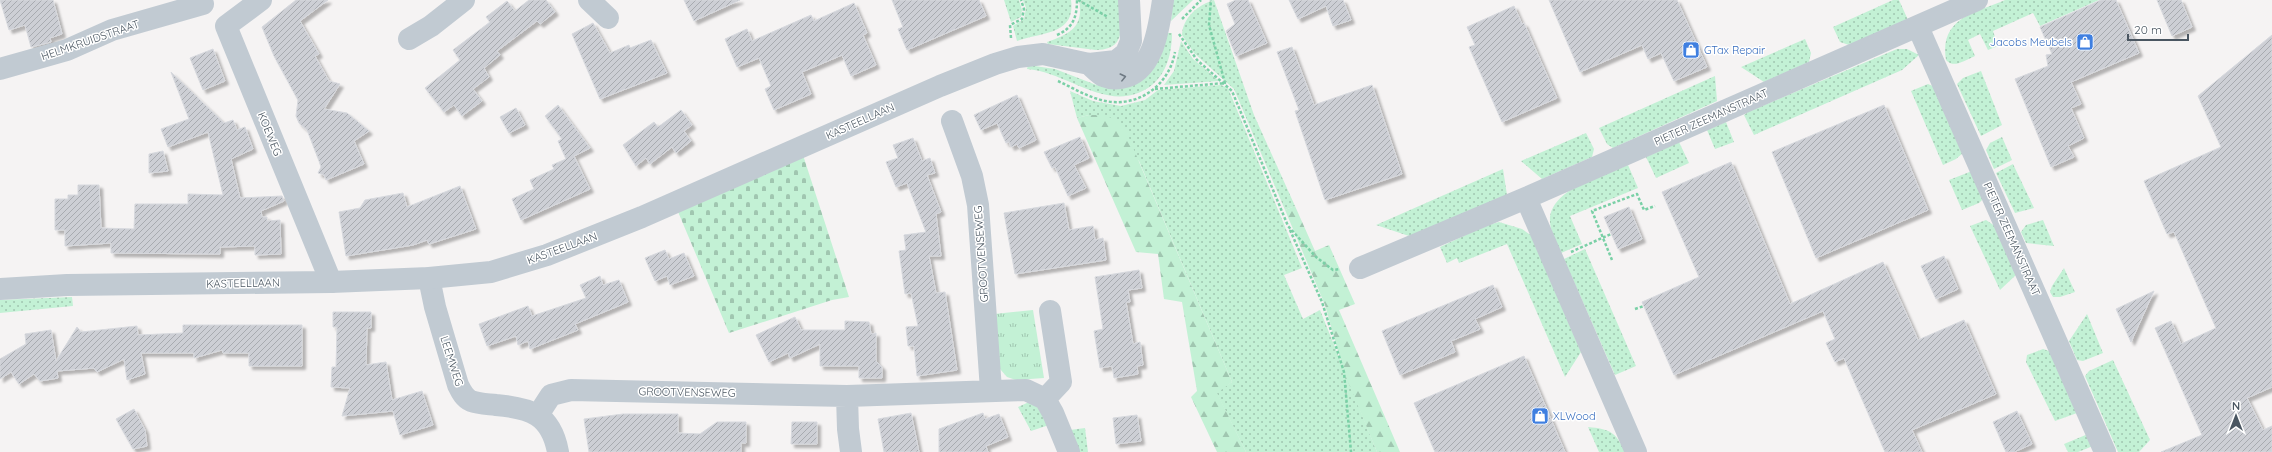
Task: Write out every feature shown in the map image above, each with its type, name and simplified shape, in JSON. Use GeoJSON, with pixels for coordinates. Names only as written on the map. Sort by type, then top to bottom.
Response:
{"type":"FeatureCollection","features":[{"type":"Feature","properties":{"kind":"street"},"geometry":{"type":"LineString","coordinates":[[226,26],[260,0]]}},
{"type":"Feature","properties":{"kind":"street"},"geometry":{"type":"LineString","coordinates":[[409,39],[431,26],[464,0]]}},
{"type":"Feature","properties":{"kind":"street"},"geometry":{"type":"LineString","coordinates":[[589,0],[608,18]]}},
{"type":"Feature","properties":{"kind":"street","name":"KASTEELLAAN"},"geometry":{"type":"LineString","coordinates":[[0,289],[67,285],[331,282],[429,278],[491,272],[548,255],[642,217],[940,86],[995,64],[1018,57],[1043,54],[1089,64],[1116,61],[1126,53],[1132,35],[1129,0]]}},
{"type":"Feature","properties":{"kind":"street","name":"KASTEELLAAN"},"geometry":{"type":"LineString","coordinates":[[1089,64],[1102,76],[1113,79],[1133,74],[1143,64],[1152,50],[1163,0]]}},
{"type":"Feature","properties":{"kind":"street","name":"PIETER ZEEMANSTRAAT"},"geometry":{"type":"LineString","coordinates":[[1360,268],[1526,198],[1977,0]]}},
{"type":"Feature","properties":{"kind":"street","name":"HELMKRUIDSTRAAT"},"geometry":{"type":"LineString","coordinates":[[0,69],[67,50],[112,30],[202,2],[226,26]]}},
{"type":"Feature","properties":{"kind":"street","name":"KOEWEG"},"geometry":{"type":"LineString","coordinates":[[226,26],[331,282]]}},
{"type":"Feature","properties":{"kind":"street","name":"PIETER ZEEMANSTRAAT"},"geometry":{"type":"LineString","coordinates":[[1918,27],[2105,452]]}},
{"type":"Feature","properties":{"kind":"street","name":"GROOTVENSEWEG"},"geometry":{"type":"LineString","coordinates":[[952,121],[972,176],[978,205],[991,390]]}},
{"type":"Feature","properties":{"kind":"street"},"geometry":{"type":"LineString","coordinates":[[1526,198],[1636,452]]}},
{"type":"Feature","properties":{"kind":"street","name":"LEEMWEG"},"geometry":{"type":"LineString","coordinates":[[429,278],[435,307],[458,385],[463,395],[475,402],[521,407],[538,415],[552,433],[558,452]]}},
{"type":"Feature","properties":{"kind":"street"},"geometry":{"type":"LineString","coordinates":[[1050,311],[1061,382],[1044,399],[1053,413],[1068,452]]}},
{"type":"Feature","properties":{"kind":"street","name":"GROOTVENSEWEG"},"geometry":{"type":"LineString","coordinates":[[538,415],[551,395],[571,390],[847,396],[1026,390],[1044,399]]}},
{"type":"Feature","properties":{"kind":"street"},"geometry":{"type":"LineString","coordinates":[[847,396],[848,429],[851,452]]}},
{"type":"Feature","properties":{"kind":"path"},"geometry":{"type":"LineString","coordinates":[[1012,46],[1010,25],[1022,19],[1024,9],[1021,0]]}},
{"type":"Feature","properties":{"kind":"path"},"geometry":{"type":"LineString","coordinates":[[1180,22],[1201,0]]}},
{"type":"Feature","properties":{"kind":"path"},"geometry":{"type":"LineString","coordinates":[[1211,0],[1209,25],[1225,82]]}},
{"type":"Feature","properties":{"kind":"path"},"geometry":{"type":"LineString","coordinates":[[1179,32],[1181,39],[1197,60],[1225,82],[1232,91],[1288,226],[1322,302],[1344,372],[1351,452]]}},
{"type":"Feature","properties":{"kind":"path"},"geometry":{"type":"LineString","coordinates":[[1154,89],[1225,82]]}},
{"type":"Feature","properties":{"kind":"path"},"geometry":{"type":"LineString","coordinates":[[1612,260],[1592,212],[1637,194],[1644,210],[1655,206]]}},
{"type":"Feature","properties":{"kind":"path"},"geometry":{"type":"LineString","coordinates":[[1288,226],[1316,257],[1333,270],[1360,268]]}},
{"type":"Feature","properties":{"kind":"path"},"geometry":{"type":"LineString","coordinates":[[1584,247],[1611,234]]}},
{"type":"Feature","properties":{"kind":"path"},"geometry":{"type":"LineString","coordinates":[[1635,309],[1644,306]]}},
{"type":"Feature","properties":{"kind":"green space"},"geometry":{"type":"Polygon","coordinates":[[[1004,0],[1019,0],[1022,10],[1021,17],[1011,22],[1004,0]]]}},
{"type":"Feature","properties":{"kind":"green space"},"geometry":{"type":"Polygon","coordinates":[[[1023,0],[1071,0],[1071,11],[1068,20],[1063,26],[1055,30],[1017,41],[1013,26],[1024,19],[1026,8],[1023,0]]]}},
{"type":"Feature","properties":{"kind":"green space"},"geometry":{"type":"Polygon","coordinates":[[[1079,0],[1119,0],[1121,26],[1118,40],[1114,45],[1107,49],[1096,50],[1048,44],[1047,42],[1062,36],[1074,28],[1079,17],[1079,0]]]}},
{"type":"Feature","properties":{"kind":"green space"},"geometry":{"type":"Polygon","coordinates":[[[1173,0],[1193,0],[1171,21],[1173,0]]]}},
{"type":"Feature","properties":{"kind":"green space"},"geometry":{"type":"Polygon","coordinates":[[[1214,0],[1254,115],[1295,206],[1285,210],[1234,89],[1194,53],[1182,35],[1188,17],[1202,5],[1214,0]]]}},
{"type":"Feature","properties":{"kind":"green space"},"geometry":{"type":"Polygon","coordinates":[[[1893,0],[1899,0],[1908,20],[1849,45],[1840,42],[1833,27],[1893,0]]]}},
{"type":"Feature","properties":{"kind":"green space"},"geometry":{"type":"Polygon","coordinates":[[[2005,0],[2099,0],[2040,26],[2033,13],[1993,31],[1998,46],[1988,50],[1980,34],[1968,40],[1975,56],[1956,64],[1949,63],[1946,60],[1945,46],[1948,35],[1954,26],[1971,14],[2005,0]]]}},
{"type":"Feature","properties":{"kind":"green space"},"geometry":{"type":"Polygon","coordinates":[[[1164,33],[1172,33],[1168,62],[1157,80],[1152,85],[1137,94],[1121,96],[1106,95],[1043,72],[1027,69],[1028,65],[1055,69],[1099,86],[1164,33]]]}},
{"type":"Feature","properties":{"kind":"green space"},"geometry":{"type":"Polygon","coordinates":[[[1805,39],[1811,53],[1809,62],[1764,82],[1741,67],[1805,39]]]}},
{"type":"Feature","properties":{"kind":"green space"},"geometry":{"type":"Polygon","coordinates":[[[1181,41],[1193,59],[1219,81],[1164,85],[1174,71],[1181,41]]]}},
{"type":"Feature","properties":{"kind":"green space"},"geometry":{"type":"Polygon","coordinates":[[[1897,49],[1907,49],[1919,55],[1902,70],[1754,135],[1744,115],[1748,112],[1897,49]]]}},
{"type":"Feature","properties":{"kind":"green space"},"geometry":{"type":"Polygon","coordinates":[[[1981,71],[2002,125],[1981,136],[1957,84],[1963,78],[1981,71]]]}},
{"type":"Feature","properties":{"kind":"green space"},"geometry":{"type":"Polygon","coordinates":[[[1715,76],[1717,101],[1613,148],[1607,144],[1599,128],[1715,76]]]}},
{"type":"Feature","properties":{"kind":"green space"},"geometry":{"type":"Polygon","coordinates":[[[1928,84],[1935,87],[1963,153],[1956,159],[1943,165],[1911,91],[1928,84]]]}},
{"type":"Feature","properties":{"kind":"green space"},"geometry":{"type":"Polygon","coordinates":[[[1221,85],[1228,88],[1302,268],[1284,275],[1303,319],[1320,310],[1377,452],[1246,452],[1216,392],[1232,382],[1139,161],[1089,115],[1077,118],[1070,91],[1093,101],[1121,106],[1145,100],[1158,90],[1221,85]]]}},
{"type":"Feature","properties":{"kind":"green space"},"geometry":{"type":"Polygon","coordinates":[[[1089,115],[1110,117],[1118,122],[1126,131],[1232,382],[1217,393],[1246,452],[1217,452],[1191,397],[1197,391],[1182,302],[1164,299],[1158,254],[1136,252],[1077,118],[1089,115]]]}},
{"type":"Feature","properties":{"kind":"green space"},"geometry":{"type":"Polygon","coordinates":[[[1726,122],[1734,142],[1715,149],[1707,130],[1726,122]]]}},
{"type":"Feature","properties":{"kind":"green space"},"geometry":{"type":"Polygon","coordinates":[[[1586,133],[1594,149],[1592,157],[1542,179],[1521,161],[1586,133]]]}},
{"type":"Feature","properties":{"kind":"green space"},"geometry":{"type":"Polygon","coordinates":[[[2002,137],[2012,160],[1994,169],[1986,150],[1990,143],[2002,137]]]}},
{"type":"Feature","properties":{"kind":"green space"},"geometry":{"type":"Polygon","coordinates":[[[1679,142],[1689,163],[1656,178],[1646,157],[1679,142]]]}},
{"type":"Feature","properties":{"kind":"green space"},"geometry":{"type":"Polygon","coordinates":[[[802,152],[849,297],[832,300],[729,333],[676,207],[802,152]]]}},
{"type":"Feature","properties":{"kind":"green space"},"geometry":{"type":"Polygon","coordinates":[[[2013,164],[2034,208],[2015,213],[1996,173],[2013,164]]]}},
{"type":"Feature","properties":{"kind":"green space"},"geometry":{"type":"Polygon","coordinates":[[[1628,165],[1638,188],[1570,216],[1582,244],[1561,253],[1550,225],[1552,210],[1558,200],[1580,185],[1628,165]]]}},
{"type":"Feature","properties":{"kind":"green space"},"geometry":{"type":"Polygon","coordinates":[[[1503,169],[1507,195],[1412,237],[1376,225],[1503,169]]]}},
{"type":"Feature","properties":{"kind":"green space"},"geometry":{"type":"Polygon","coordinates":[[[1972,171],[1984,198],[1979,203],[1962,210],[1949,180],[1972,171]]]}},
{"type":"Feature","properties":{"kind":"green space"},"geometry":{"type":"Polygon","coordinates":[[[1295,206],[1315,251],[1329,245],[1355,304],[1339,310],[1400,452],[1377,452],[1344,372],[1325,305],[1285,210],[1295,206]]]}},
{"type":"Feature","properties":{"kind":"green space"},"geometry":{"type":"Polygon","coordinates":[[[1986,220],[1995,226],[2017,274],[2000,290],[1970,226],[1986,220]]]}},
{"type":"Feature","properties":{"kind":"green space"},"geometry":{"type":"Polygon","coordinates":[[[2043,220],[2054,246],[2026,243],[2021,232],[2026,225],[2043,220]]]}},
{"type":"Feature","properties":{"kind":"green space"},"geometry":{"type":"Polygon","coordinates":[[[1499,222],[1522,229],[1532,236],[1581,352],[1565,377],[1507,244],[1459,263],[1457,258],[1447,263],[1440,247],[1485,226],[1499,222]]]}},
{"type":"Feature","properties":{"kind":"green space"},"geometry":{"type":"Polygon","coordinates":[[[1585,249],[1636,366],[1615,375],[1564,259],[1585,249]]]}},
{"type":"Feature","properties":{"kind":"green space"},"geometry":{"type":"Polygon","coordinates":[[[2064,268],[2075,292],[2060,297],[2053,297],[2050,292],[2052,286],[2064,268]]]}},
{"type":"Feature","properties":{"kind":"green space"},"geometry":{"type":"Polygon","coordinates":[[[72,297],[73,306],[0,313],[0,300],[72,297]]]}},
{"type":"Feature","properties":{"kind":"green space"},"geometry":{"type":"Polygon","coordinates":[[[1033,310],[1044,378],[1016,380],[1007,377],[1000,369],[994,314],[1033,310]]]}},
{"type":"Feature","properties":{"kind":"green space"},"geometry":{"type":"Polygon","coordinates":[[[2087,314],[2103,353],[2083,361],[2077,360],[2069,341],[2087,314]]]}},
{"type":"Feature","properties":{"kind":"green space"},"geometry":{"type":"Polygon","coordinates":[[[2043,349],[2052,352],[2077,413],[2055,421],[2026,362],[2027,355],[2043,349]]]}},
{"type":"Feature","properties":{"kind":"green space"},"geometry":{"type":"Polygon","coordinates":[[[2113,360],[2150,440],[2139,452],[2118,452],[2085,376],[2089,371],[2113,360]]]}},
{"type":"Feature","properties":{"kind":"green space"},"geometry":{"type":"Polygon","coordinates":[[[1029,402],[1037,406],[1049,425],[1031,431],[1018,407],[1029,402]]]}},
{"type":"Feature","properties":{"kind":"green space"},"geometry":{"type":"Polygon","coordinates":[[[1588,427],[1602,429],[1611,433],[1619,440],[1625,452],[1599,452],[1588,427]]]}},
{"type":"Feature","properties":{"kind":"green space"},"geometry":{"type":"Polygon","coordinates":[[[1085,428],[1088,452],[1077,452],[1070,430],[1085,428]]]}},
{"type":"Feature","properties":{"kind":"green space"},"geometry":{"type":"Polygon","coordinates":[[[2088,434],[2093,446],[2078,452],[2068,452],[2064,444],[2088,434]]]}},
{"type":"Feature","properties":{"kind":"building"},"geometry":{"type":"Polygon","coordinates":[[[0,0],[53,0],[62,34],[50,38],[51,42],[31,47],[25,25],[9,30],[0,0]]]}},
{"type":"Feature","properties":{"kind":"building"},"geometry":{"type":"Polygon","coordinates":[[[296,0],[328,0],[300,21],[319,54],[315,56],[329,81],[340,84],[324,109],[347,113],[369,131],[354,141],[364,164],[326,180],[324,175],[318,173],[321,167],[319,161],[307,130],[299,123],[296,116],[298,100],[274,56],[262,27],[296,0]]]}},
{"type":"Feature","properties":{"kind":"building"},"geometry":{"type":"Polygon","coordinates":[[[529,0],[546,0],[555,12],[540,24],[537,21],[497,51],[500,55],[484,68],[489,77],[473,89],[482,101],[462,116],[454,105],[444,112],[425,88],[460,60],[453,50],[490,22],[486,17],[507,1],[515,11],[529,0]]]}},
{"type":"Feature","properties":{"kind":"building"},"geometry":{"type":"Polygon","coordinates":[[[684,0],[740,0],[694,21],[684,0]]]}},
{"type":"Feature","properties":{"kind":"building"},"geometry":{"type":"Polygon","coordinates":[[[892,0],[979,0],[986,16],[907,50],[898,29],[903,27],[892,0]]]}},
{"type":"Feature","properties":{"kind":"building"},"geometry":{"type":"Polygon","coordinates":[[[1236,0],[1248,0],[1267,43],[1236,56],[1226,31],[1235,24],[1227,4],[1236,0]]]}},
{"type":"Feature","properties":{"kind":"building"},"geometry":{"type":"Polygon","coordinates":[[[1289,0],[1343,0],[1351,20],[1333,26],[1326,6],[1298,19],[1289,0]]]}},
{"type":"Feature","properties":{"kind":"building"},"geometry":{"type":"Polygon","coordinates":[[[1549,0],[1677,0],[1707,67],[1674,81],[1661,53],[1648,59],[1642,45],[1580,72],[1549,0]]]}},
{"type":"Feature","properties":{"kind":"building"},"geometry":{"type":"Polygon","coordinates":[[[2101,0],[2116,0],[2139,53],[2071,82],[2081,104],[2071,108],[2084,138],[2068,146],[2074,157],[2051,167],[2015,79],[2048,66],[2046,55],[2052,54],[2040,27],[2101,0]]]}},
{"type":"Feature","properties":{"kind":"building"},"geometry":{"type":"Polygon","coordinates":[[[2157,0],[2181,0],[2192,27],[2172,36],[2157,0]]]}},
{"type":"Feature","properties":{"kind":"building"},"geometry":{"type":"Polygon","coordinates":[[[854,3],[867,33],[863,35],[876,65],[851,76],[842,55],[802,72],[811,94],[774,110],[765,89],[771,86],[759,58],[737,67],[725,39],[747,29],[752,41],[811,15],[814,21],[854,3]]]}},
{"type":"Feature","properties":{"kind":"building"},"geometry":{"type":"Polygon","coordinates":[[[1514,6],[1522,24],[1524,23],[1557,98],[1502,122],[1469,47],[1475,45],[1467,27],[1514,6]]]}},
{"type":"Feature","properties":{"kind":"building"},"geometry":{"type":"Polygon","coordinates":[[[593,23],[610,53],[629,45],[630,48],[651,40],[667,73],[600,99],[572,34],[593,23]]]}},
{"type":"Feature","properties":{"kind":"building"},"geometry":{"type":"Polygon","coordinates":[[[2272,35],[2272,387],[2247,398],[2263,430],[2272,426],[2272,452],[2161,452],[2202,435],[2155,328],[2171,321],[2181,344],[2216,328],[2174,232],[2167,234],[2144,181],[2221,147],[2198,96],[2272,35]]]}},
{"type":"Feature","properties":{"kind":"building"},"geometry":{"type":"Polygon","coordinates":[[[1292,47],[1314,105],[1372,85],[1402,174],[1325,200],[1295,111],[1299,110],[1277,52],[1292,47]]]}},
{"type":"Feature","properties":{"kind":"building"},"geometry":{"type":"Polygon","coordinates":[[[213,49],[225,81],[203,90],[190,58],[213,49]]]}},
{"type":"Feature","properties":{"kind":"building"},"geometry":{"type":"Polygon","coordinates":[[[171,72],[224,123],[233,120],[237,130],[245,127],[253,149],[231,159],[240,198],[282,196],[284,201],[261,211],[262,217],[267,217],[267,221],[280,220],[281,254],[255,255],[255,246],[220,247],[220,254],[111,253],[111,243],[65,246],[65,230],[55,230],[55,199],[68,199],[68,195],[78,195],[78,185],[99,185],[101,228],[134,229],[135,204],[188,204],[188,194],[223,195],[208,132],[168,147],[161,129],[189,119],[171,72]]]}},
{"type":"Feature","properties":{"kind":"building"},"geometry":{"type":"Polygon","coordinates":[[[1017,95],[1036,140],[1019,148],[1017,144],[1011,147],[1009,142],[1006,143],[997,123],[981,130],[974,115],[1017,95]]]}},
{"type":"Feature","properties":{"kind":"building"},"geometry":{"type":"Polygon","coordinates":[[[558,105],[590,148],[574,156],[590,189],[521,220],[512,199],[534,189],[530,180],[554,169],[552,165],[566,159],[558,141],[562,139],[545,116],[558,105]]]}},
{"type":"Feature","properties":{"kind":"building"},"geometry":{"type":"Polygon","coordinates":[[[1884,105],[1928,210],[1816,258],[1772,152],[1884,105]]]}},
{"type":"Feature","properties":{"kind":"building"},"geometry":{"type":"Polygon","coordinates":[[[516,108],[525,125],[509,133],[500,117],[516,108]]]}},
{"type":"Feature","properties":{"kind":"building"},"geometry":{"type":"Polygon","coordinates":[[[681,110],[692,125],[684,131],[691,141],[676,153],[672,147],[650,164],[646,158],[636,166],[623,145],[654,122],[658,127],[681,110]]]}},
{"type":"Feature","properties":{"kind":"building"},"geometry":{"type":"Polygon","coordinates":[[[1080,137],[1089,158],[1074,165],[1086,188],[1068,196],[1055,167],[1052,168],[1044,152],[1080,137]]]}},
{"type":"Feature","properties":{"kind":"building"},"geometry":{"type":"Polygon","coordinates":[[[913,138],[922,161],[930,158],[935,173],[927,175],[941,212],[936,214],[941,256],[929,256],[936,293],[945,292],[957,370],[917,376],[914,346],[908,346],[906,327],[918,326],[911,293],[905,294],[899,251],[906,250],[904,235],[926,232],[907,183],[896,187],[886,162],[898,158],[893,145],[913,138]]]}},
{"type":"Feature","properties":{"kind":"building"},"geometry":{"type":"Polygon","coordinates":[[[163,151],[168,171],[149,173],[149,154],[163,151]]]}},
{"type":"Feature","properties":{"kind":"building"},"geometry":{"type":"Polygon","coordinates":[[[1731,162],[1790,304],[1883,262],[1918,340],[1964,320],[1996,394],[1912,430],[1922,452],[1885,452],[1844,358],[1835,362],[1826,343],[1835,339],[1823,311],[1674,375],[1642,302],[1699,277],[1662,192],[1731,162]]]}},
{"type":"Feature","properties":{"kind":"building"},"geometry":{"type":"Polygon","coordinates":[[[460,186],[476,229],[429,244],[427,240],[413,245],[346,256],[339,212],[360,208],[365,200],[403,193],[407,207],[460,186]]]}},
{"type":"Feature","properties":{"kind":"building"},"geometry":{"type":"Polygon","coordinates":[[[1064,203],[1069,230],[1093,226],[1095,240],[1103,238],[1106,260],[1015,274],[1004,213],[1064,203]]]}},
{"type":"Feature","properties":{"kind":"building"},"geometry":{"type":"Polygon","coordinates":[[[1629,207],[1642,239],[1618,249],[1604,217],[1629,207]]]}},
{"type":"Feature","properties":{"kind":"building"},"geometry":{"type":"Polygon","coordinates":[[[665,250],[669,259],[684,253],[694,276],[670,285],[667,276],[655,281],[645,258],[665,250]]]}},
{"type":"Feature","properties":{"kind":"building"},"geometry":{"type":"Polygon","coordinates":[[[1944,256],[1958,289],[1936,299],[1921,266],[1944,256]]]}},
{"type":"Feature","properties":{"kind":"building"},"geometry":{"type":"Polygon","coordinates":[[[1139,270],[1142,288],[1128,290],[1130,302],[1126,302],[1133,344],[1140,342],[1143,365],[1137,366],[1138,374],[1114,378],[1112,366],[1100,368],[1094,331],[1103,329],[1095,277],[1139,270]]]}},
{"type":"Feature","properties":{"kind":"building"},"geometry":{"type":"Polygon","coordinates":[[[600,276],[603,285],[619,280],[628,302],[575,324],[578,330],[530,349],[528,341],[518,345],[516,336],[487,346],[479,324],[528,306],[532,316],[586,298],[580,285],[600,276]]]}},
{"type":"Feature","properties":{"kind":"building"},"geometry":{"type":"Polygon","coordinates":[[[1493,285],[1502,307],[1475,319],[1480,329],[1451,341],[1455,352],[1400,375],[1382,331],[1493,285]]]}},
{"type":"Feature","properties":{"kind":"building"},"geometry":{"type":"Polygon","coordinates":[[[2154,291],[2131,342],[2116,309],[2154,291]]]}},
{"type":"Feature","properties":{"kind":"building"},"geometry":{"type":"Polygon","coordinates":[[[333,312],[371,312],[371,328],[367,328],[366,365],[386,362],[392,400],[422,391],[433,425],[400,435],[393,411],[342,416],[350,388],[331,387],[332,367],[336,367],[337,327],[333,327],[333,312]]]}},
{"type":"Feature","properties":{"kind":"building"},"geometry":{"type":"Polygon","coordinates":[[[795,317],[801,330],[845,330],[845,321],[869,322],[871,334],[876,333],[876,361],[882,367],[882,378],[859,378],[859,366],[820,366],[820,344],[790,358],[788,353],[769,362],[756,335],[795,317]]]}},
{"type":"Feature","properties":{"kind":"building"},"geometry":{"type":"Polygon","coordinates":[[[183,325],[302,325],[302,366],[249,366],[249,353],[223,353],[222,350],[194,358],[194,353],[141,353],[145,374],[127,380],[124,359],[97,372],[94,368],[57,371],[58,378],[40,381],[34,374],[19,384],[11,372],[0,379],[0,359],[26,344],[25,334],[51,330],[56,361],[77,327],[81,332],[137,326],[138,335],[183,333],[183,325]]]}},
{"type":"Feature","properties":{"kind":"building"},"geometry":{"type":"Polygon","coordinates":[[[1524,356],[1565,452],[1435,452],[1414,403],[1524,356]]]}},
{"type":"Feature","properties":{"kind":"building"},"geometry":{"type":"Polygon","coordinates":[[[134,409],[145,430],[147,446],[133,449],[116,419],[134,409]]]}},
{"type":"Feature","properties":{"kind":"building"},"geometry":{"type":"Polygon","coordinates":[[[2017,411],[2032,444],[2014,452],[2006,452],[1993,422],[2017,411]]]}},
{"type":"Feature","properties":{"kind":"building"},"geometry":{"type":"Polygon","coordinates":[[[911,413],[919,452],[884,452],[878,419],[911,413]]]}},
{"type":"Feature","properties":{"kind":"building"},"geometry":{"type":"Polygon","coordinates":[[[983,413],[985,419],[999,414],[1008,437],[986,446],[988,452],[939,452],[939,429],[983,413]]]}},
{"type":"Feature","properties":{"kind":"building"},"geometry":{"type":"Polygon","coordinates":[[[623,414],[678,414],[678,433],[700,434],[717,422],[746,422],[746,443],[741,443],[741,452],[589,452],[584,419],[623,414]]]}},
{"type":"Feature","properties":{"kind":"building"},"geometry":{"type":"Polygon","coordinates":[[[1137,415],[1141,441],[1116,444],[1113,418],[1137,415]]]}},
{"type":"Feature","properties":{"kind":"building"},"geometry":{"type":"Polygon","coordinates":[[[792,422],[817,422],[817,444],[791,444],[792,422]]]}},
{"type":"Feature","properties":{"kind":"place","name":"Jacobs Meubels"},"geometry":{"type":"Point","coordinates":[2085,42]}},
{"type":"Feature","properties":{"kind":"place","name":"GTax Repair"},"geometry":{"type":"Point","coordinates":[1691,50]}},
{"type":"Feature","properties":{"kind":"place","name":"XLWood"},"geometry":{"type":"Point","coordinates":[1540,416]}}]}
